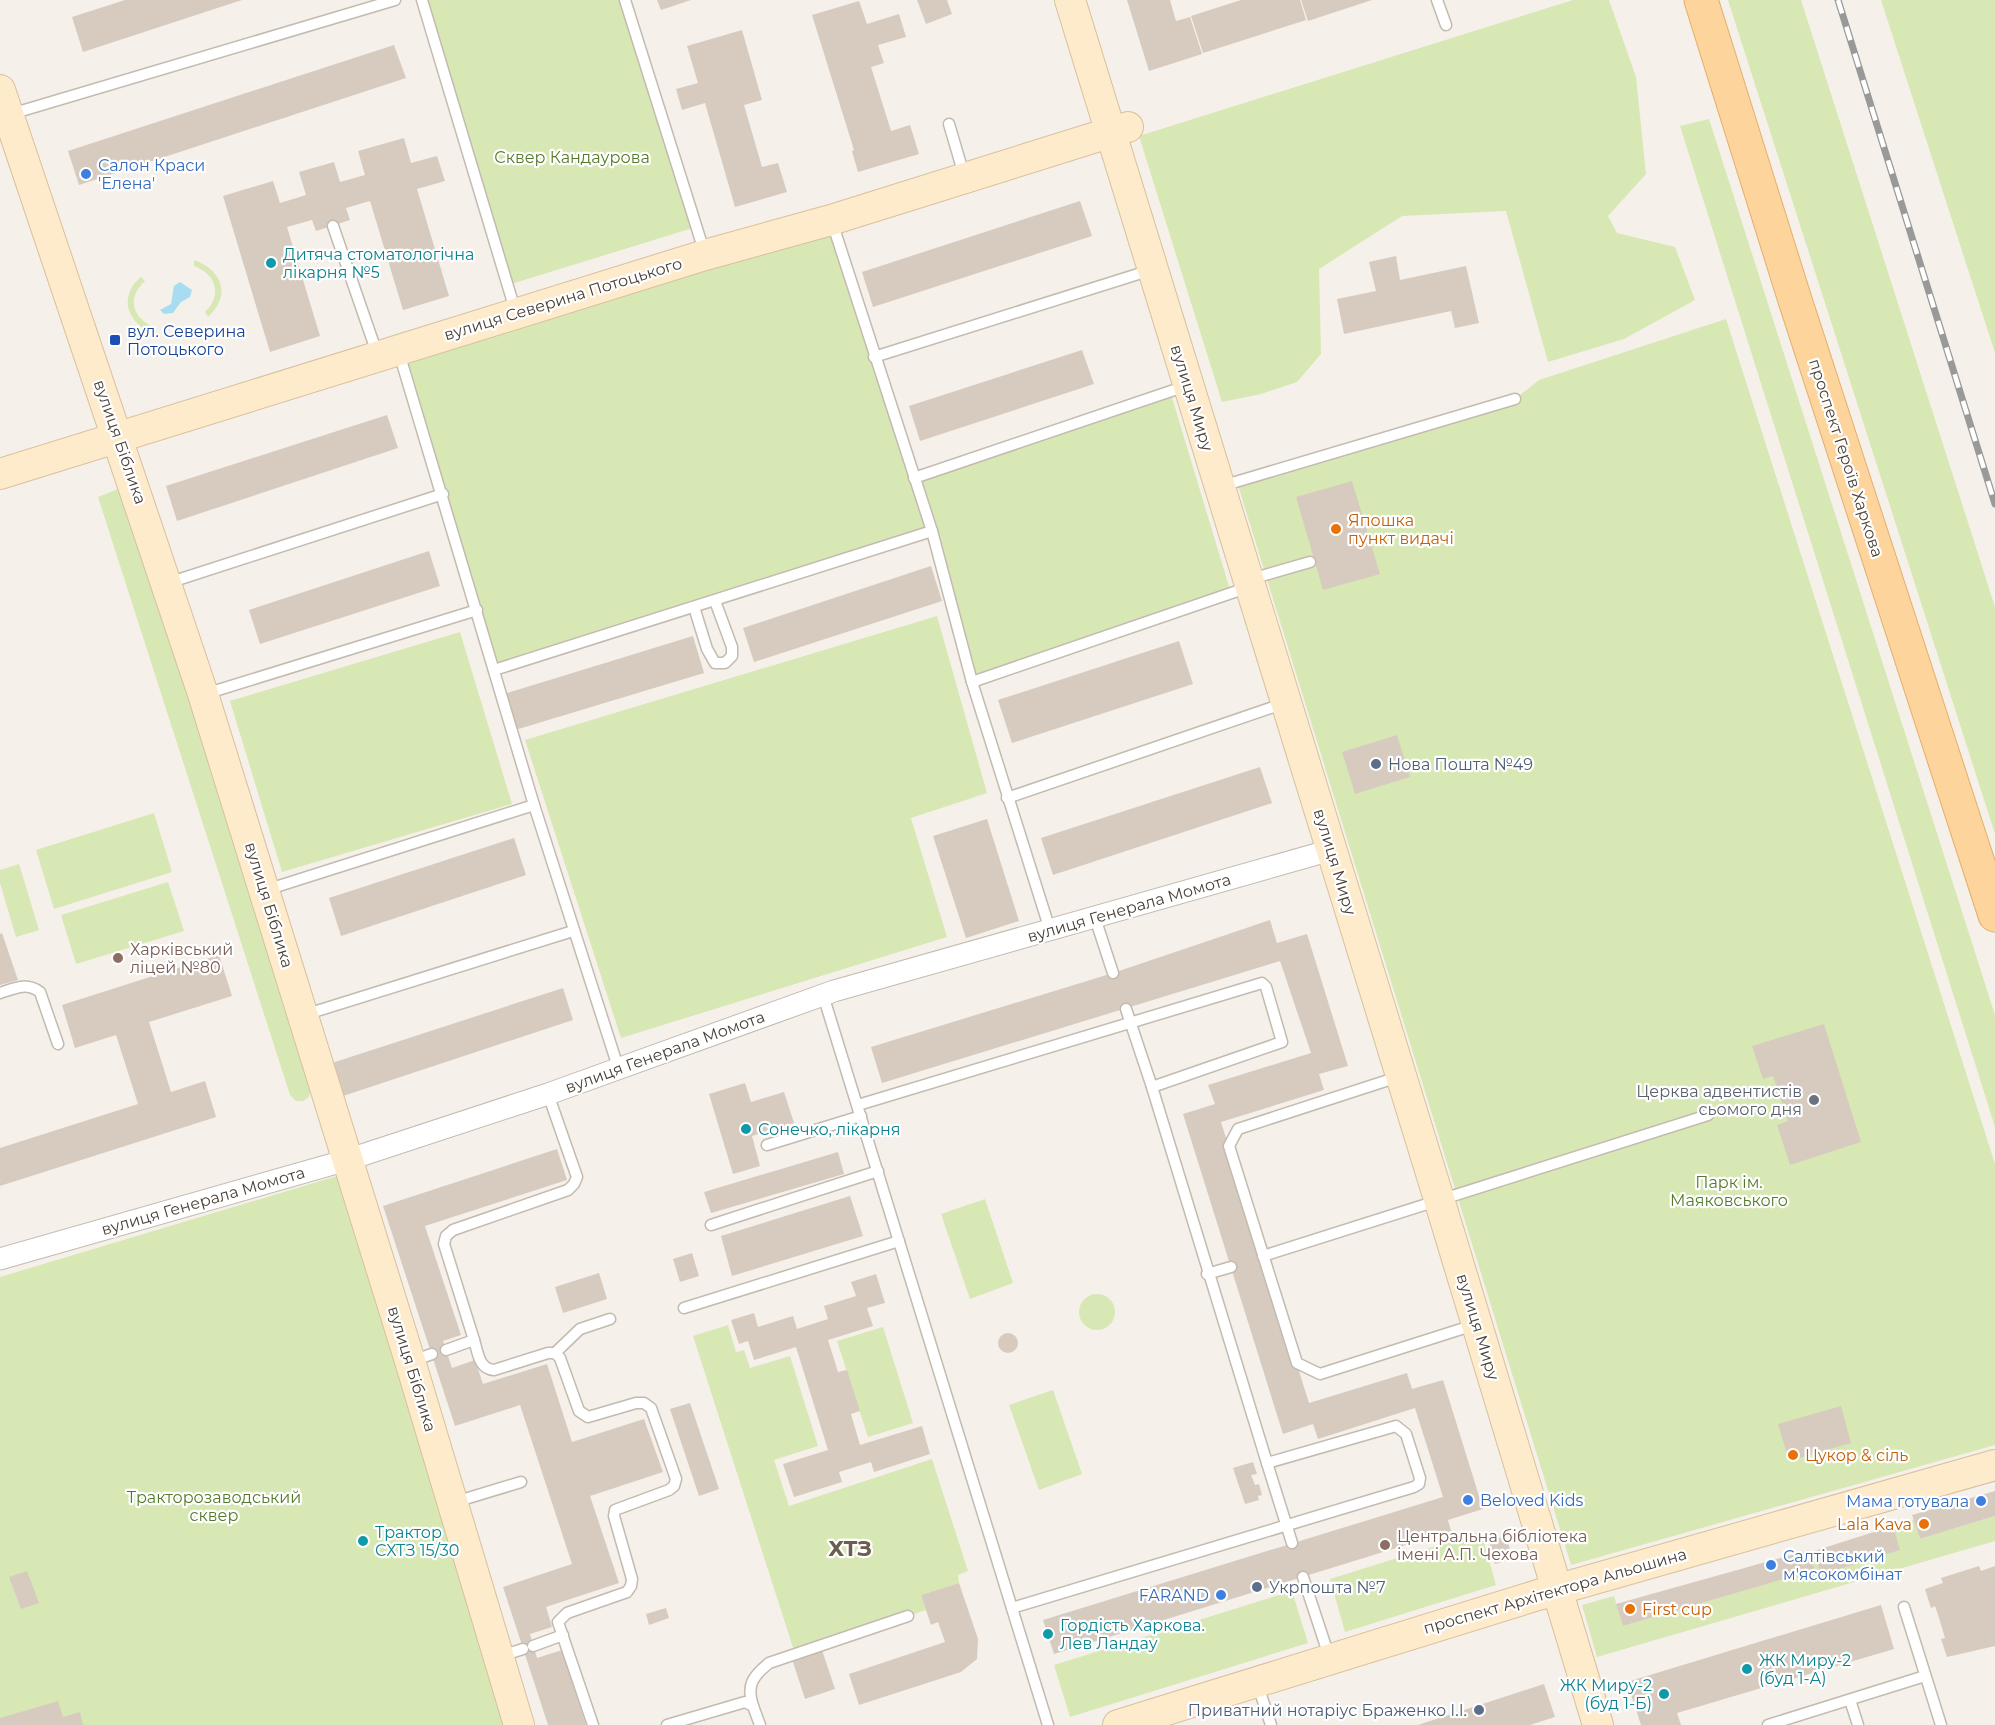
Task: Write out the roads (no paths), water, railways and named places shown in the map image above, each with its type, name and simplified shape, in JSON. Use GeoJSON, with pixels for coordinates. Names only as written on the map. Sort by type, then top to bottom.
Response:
{"type":"FeatureCollection","features":[{"type":"Feature","properties":{"kind":"main road","name":"проспект Героїв Харкова"},"geometry":{"type":"LineString","coordinates":[[1701,0],[1797,308],[1995,915]]}},
{"type":"Feature","properties":{"kind":"street","name":"вулиця Миру"},"geometry":{"type":"LineString","coordinates":[[1070,0],[1119,130],[1153,269],[1598,1725]]}},
{"type":"Feature","properties":{"kind":"street","name":"вулиця Біблика"},"geometry":{"type":"LineString","coordinates":[[4,102],[204,694],[347,1160],[421,1358],[452,1503],[518,1650],[519,1725]]}},
{"type":"Feature","properties":{"kind":"street","name":"вулиця Северина Потоцького"},"geometry":{"type":"LineString","coordinates":[[0,474],[516,313],[705,255],[831,220],[1119,130]]}},
{"type":"Feature","properties":{"kind":"street","name":"вулиця Генерала Момота"},"geometry":{"type":"LineString","coordinates":[[0,1259],[347,1160],[548,1094],[823,995],[1331,850]]}},
{"type":"Feature","properties":{"kind":"street","name":"проспект Архітектора Альошина"},"geometry":{"type":"LineString","coordinates":[[1118,1725],[1558,1589],[1995,1465]]}},
{"type":"Feature","properties":{"kind":"lane"},"geometry":{"type":"LineString","coordinates":[[4,102],[395,0]]}},
{"type":"Feature","properties":{"kind":"lane"},"geometry":{"type":"LineString","coordinates":[[422,0],[516,313]]}},
{"type":"Feature","properties":{"kind":"lane"},"geometry":{"type":"LineString","coordinates":[[625,0],[705,255]]}},
{"type":"Feature","properties":{"kind":"lane"},"geometry":{"type":"LineString","coordinates":[[1437,0],[1446,26]]}},
{"type":"Feature","properties":{"kind":"lane"},"geometry":{"type":"LineString","coordinates":[[949,124],[965,178]]}},
{"type":"Feature","properties":{"kind":"lane"},"geometry":{"type":"LineString","coordinates":[[831,220],[932,531],[972,682],[1050,930]]}},
{"type":"Feature","properties":{"kind":"lane"},"geometry":{"type":"LineString","coordinates":[[333,226],[388,353],[442,494],[534,805],[618,1068]]}},
{"type":"Feature","properties":{"kind":"lane"},"geometry":{"type":"LineString","coordinates":[[874,357],[1153,269]]}},
{"type":"Feature","properties":{"kind":"lane"},"geometry":{"type":"LineString","coordinates":[[914,478],[1188,385]]}},
{"type":"Feature","properties":{"kind":"lane"},"geometry":{"type":"LineString","coordinates":[[1220,487],[1515,399]]}},
{"type":"Feature","properties":{"kind":"lane"},"geometry":{"type":"LineString","coordinates":[[167,583],[442,494]]}},
{"type":"Feature","properties":{"kind":"lane"},"geometry":{"type":"LineString","coordinates":[[494,670],[932,531]]}},
{"type":"Feature","properties":{"kind":"lane"},"geometry":{"type":"LineString","coordinates":[[972,682],[1310,562]]}},
{"type":"Feature","properties":{"kind":"lane"},"geometry":{"type":"LineString","coordinates":[[694,607],[707,649],[715,663],[725,663],[732,656],[732,647],[715,601]]}},
{"type":"Feature","properties":{"kind":"lane"},"geometry":{"type":"LineString","coordinates":[[204,694],[477,610]]}},
{"type":"Feature","properties":{"kind":"lane"},"geometry":{"type":"LineString","coordinates":[[1007,798],[1286,703]]}},
{"type":"Feature","properties":{"kind":"lane"},"geometry":{"type":"LineString","coordinates":[[266,890],[534,805]]}},
{"type":"Feature","properties":{"kind":"lane"},"geometry":{"type":"LineString","coordinates":[[1095,918],[1113,973]]}},
{"type":"Feature","properties":{"kind":"lane"},"geometry":{"type":"LineString","coordinates":[[302,1016],[573,931]]}},
{"type":"Feature","properties":{"kind":"lane"},"geometry":{"type":"LineString","coordinates":[[858,1105],[1256,983],[1266,987],[1283,1037],[1279,1045],[1152,1087]]}},
{"type":"Feature","properties":{"kind":"lane"},"geometry":{"type":"LineString","coordinates":[[0,993],[28,986],[40,992],[58,1044]]}},
{"type":"Feature","properties":{"kind":"lane"},"geometry":{"type":"LineString","coordinates":[[823,995],[1048,1725]]}},
{"type":"Feature","properties":{"kind":"lane"},"geometry":{"type":"LineString","coordinates":[[1126,1009],[1292,1543]]}},
{"type":"Feature","properties":{"kind":"lane"},"geometry":{"type":"LineString","coordinates":[[1401,1076],[1238,1129],[1229,1146],[1297,1363],[1320,1374],[1477,1324]]}},
{"type":"Feature","properties":{"kind":"lane"},"geometry":{"type":"LineString","coordinates":[[548,1094],[577,1177],[574,1185],[568,1190],[453,1230],[446,1236],[444,1244],[482,1365],[488,1370],[494,1370],[548,1353],[555,1353],[561,1358],[579,1411],[583,1415],[588,1417],[636,1403],[644,1403],[651,1408],[676,1479],[674,1486],[669,1490],[615,1510],[614,1516],[634,1587],[627,1592],[561,1616],[558,1622],[593,1725]]}},
{"type":"Feature","properties":{"kind":"lane"},"geometry":{"type":"LineString","coordinates":[[1263,1256],[1708,1115]]}},
{"type":"Feature","properties":{"kind":"lane"},"geometry":{"type":"LineString","coordinates":[[767,1144],[861,1116]]}},
{"type":"Feature","properties":{"kind":"lane"},"geometry":{"type":"LineString","coordinates":[[711,1225],[878,1171]]}},
{"type":"Feature","properties":{"kind":"lane"},"geometry":{"type":"LineString","coordinates":[[684,1308],[899,1241]]}},
{"type":"Feature","properties":{"kind":"lane"},"geometry":{"type":"LineString","coordinates":[[1207,1274],[1231,1267]]}},
{"type":"Feature","properties":{"kind":"lane"},"geometry":{"type":"LineString","coordinates":[[555,1353],[579,1329],[610,1319]]}},
{"type":"Feature","properties":{"kind":"lane"},"geometry":{"type":"LineString","coordinates":[[446,1350],[474,1340]]}},
{"type":"Feature","properties":{"kind":"lane"},"geometry":{"type":"LineString","coordinates":[[1012,1608],[1419,1484],[1420,1478],[1406,1434],[1396,1426],[1267,1463]]}},
{"type":"Feature","properties":{"kind":"lane"},"geometry":{"type":"LineString","coordinates":[[452,1503],[521,1482]]}},
{"type":"Feature","properties":{"kind":"lane"},"geometry":{"type":"LineString","coordinates":[[1303,1577],[1330,1659]]}},
{"type":"Feature","properties":{"kind":"lane"},"geometry":{"type":"LineString","coordinates":[[1904,1607],[1941,1725]]}},
{"type":"Feature","properties":{"kind":"lane"},"geometry":{"type":"LineString","coordinates":[[759,1725],[749,1686],[752,1679],[768,1663],[908,1616]]}},
{"type":"Feature","properties":{"kind":"lane"},"geometry":{"type":"LineString","coordinates":[[518,1650],[563,1635]]}},
{"type":"Feature","properties":{"kind":"lane"},"geometry":{"type":"LineString","coordinates":[[1768,1725],[1925,1676]]}},
{"type":"Feature","properties":{"kind":"lane"},"geometry":{"type":"LineString","coordinates":[[1257,1682],[1271,1725]]}},
{"type":"Feature","properties":{"kind":"lane"},"geometry":{"type":"LineString","coordinates":[[1850,1700],[1858,1725]]}},
{"type":"Feature","properties":{"kind":"lane"},"geometry":{"type":"LineString","coordinates":[[667,1725],[735,1703],[745,1702],[753,1706]]}},
{"type":"Feature","properties":{"kind":"water"},"geometry":{"type":"Polygon","coordinates":[[[180,282],[192,290],[190,297],[181,302],[173,313],[164,314],[160,310],[171,304],[174,286],[180,282]]]}},
{"type":"Feature","properties":{"kind":"railway"},"geometry":{"type":"LineString","coordinates":[[1838,0],[1995,504]]}},
{"type":"Feature","properties":{"kind":"place","name":"Салон Краси 'Елена'"},"geometry":{"type":"Point","coordinates":[86,174]}},
{"type":"Feature","properties":{"kind":"place","name":"Дитяча стоматологiчна лiкарня №5"},"geometry":{"type":"Point","coordinates":[271,263]}},
{"type":"Feature","properties":{"kind":"place","name":"вул. Северина Потоцького"},"geometry":{"type":"Point","coordinates":[115,340]}},
{"type":"Feature","properties":{"kind":"place","name":"Япошка пункт видачі"},"geometry":{"type":"Point","coordinates":[1336,529]}},
{"type":"Feature","properties":{"kind":"place","name":"Нова Пошта №49"},"geometry":{"type":"Point","coordinates":[1376,764]}},
{"type":"Feature","properties":{"kind":"place","name":"Харківський ліцей №80"},"geometry":{"type":"Point","coordinates":[118,958]}},
{"type":"Feature","properties":{"kind":"place","name":"Церква адвентистів сьомого дня"},"geometry":{"type":"Point","coordinates":[1814,1100]}},
{"type":"Feature","properties":{"kind":"place","name":"Сонечко, лікарня"},"geometry":{"type":"Point","coordinates":[746,1129]}},
{"type":"Feature","properties":{"kind":"place","name":"Цукор & сіль"},"geometry":{"type":"Point","coordinates":[1793,1455]}},
{"type":"Feature","properties":{"kind":"place","name":"Beloved Kids"},"geometry":{"type":"Point","coordinates":[1468,1500]}},
{"type":"Feature","properties":{"kind":"place","name":"Мама готувала"},"geometry":{"type":"Point","coordinates":[1981,1501]}},
{"type":"Feature","properties":{"kind":"place","name":"Lala Kava"},"geometry":{"type":"Point","coordinates":[1924,1524]}},
{"type":"Feature","properties":{"kind":"place","name":"Трактор СХТЗ 15/30"},"geometry":{"type":"Point","coordinates":[363,1541]}},
{"type":"Feature","properties":{"kind":"place","name":"Центральна бібліотека імені А.П. Чехова"},"geometry":{"type":"Point","coordinates":[1385,1545]}},
{"type":"Feature","properties":{"kind":"place","name":"Салтівський м'ясокомбінат"},"geometry":{"type":"Point","coordinates":[1771,1565]}},
{"type":"Feature","properties":{"kind":"place","name":"Укрпошта №7"},"geometry":{"type":"Point","coordinates":[1257,1587]}},
{"type":"Feature","properties":{"kind":"place","name":"FARAND"},"geometry":{"type":"Point","coordinates":[1221,1595]}},
{"type":"Feature","properties":{"kind":"place","name":"First cup"},"geometry":{"type":"Point","coordinates":[1630,1609]}},
{"type":"Feature","properties":{"kind":"place","name":"Гордість Харкова. Лев Ландау"},"geometry":{"type":"Point","coordinates":[1048,1634]}},
{"type":"Feature","properties":{"kind":"place","name":"ЖК Миру-2 (буд 1-А)"},"geometry":{"type":"Point","coordinates":[1747,1669]}},
{"type":"Feature","properties":{"kind":"place","name":"ЖК Миру-2 (буд 1-Б)"},"geometry":{"type":"Point","coordinates":[1664,1694]}},
{"type":"Feature","properties":{"kind":"place","name":"Приватний нотаріус Браженко І.І."},"geometry":{"type":"Point","coordinates":[1479,1710]}},
{"type":"Feature","properties":{"kind":"district","name":"ХТЗ"},"geometry":{"type":"Point","coordinates":[850,1548]}},
{"type":"Feature","properties":{"kind":"park label","name":"Сквер Кандаурова"},"geometry":{"type":"Point","coordinates":[572,157]}},
{"type":"Feature","properties":{"kind":"park label","name":"Парк ім. Маяковського"},"geometry":{"type":"Point","coordinates":[1729,1191]}},
{"type":"Feature","properties":{"kind":"park label","name":"Тракторозаводський сквер"},"geometry":{"type":"Point","coordinates":[214,1506]}}]}
